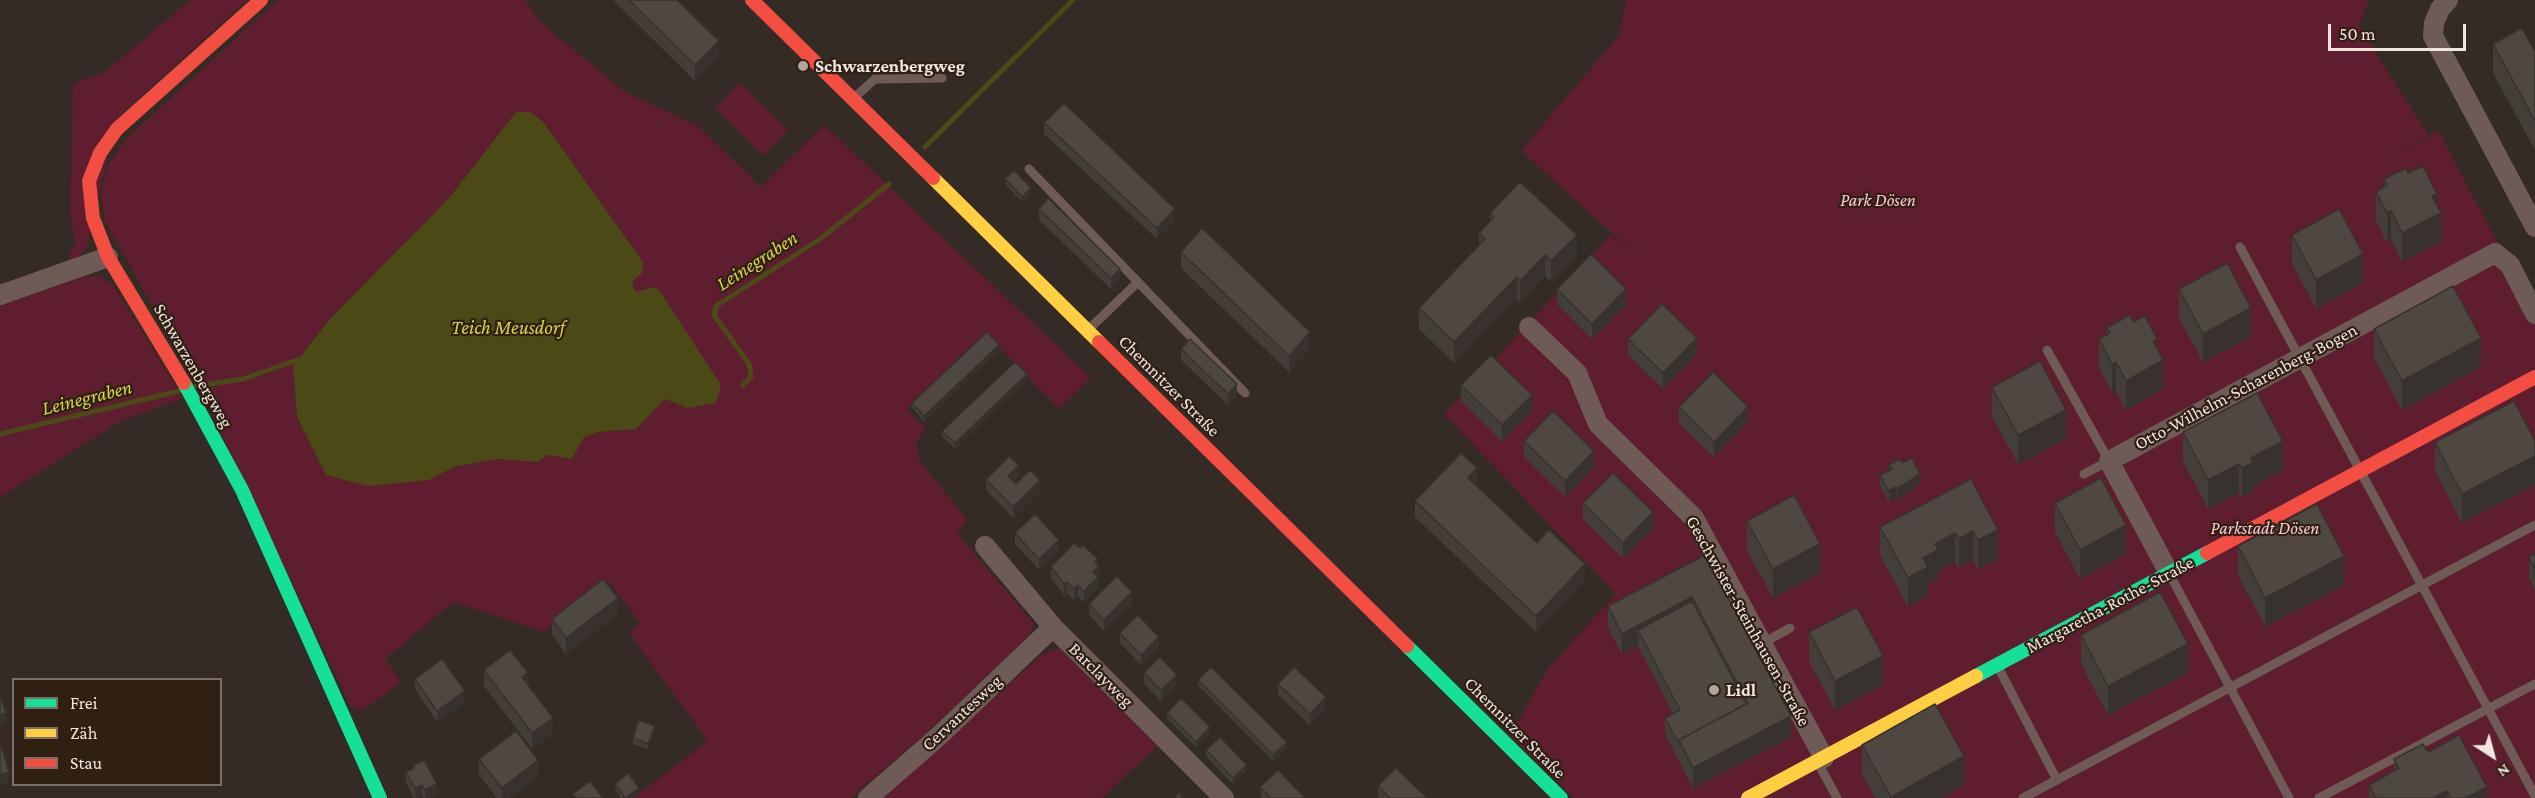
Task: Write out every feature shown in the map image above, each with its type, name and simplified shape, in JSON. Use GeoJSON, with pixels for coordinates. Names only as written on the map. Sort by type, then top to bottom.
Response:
{"type":"FeatureCollection","features":[{"type":"Feature","properties":{"kind":"street","name":"Schwarzenbergweg"},"geometry":{"type":"LineString","coordinates":[[261,0],[117,129],[100,153],[89,181],[93,218],[108,257],[224,454],[380,798]]}},
{"type":"Feature","properties":{"kind":"street","name":"Chemnitzer Straße"},"geometry":{"type":"LineString","coordinates":[[752,0],[1561,798]]}},
{"type":"Feature","properties":{"kind":"street"},"geometry":{"type":"LineString","coordinates":[[2448,0],[2440,9],[2434,23],[2433,36],[2535,227]]}},
{"type":"Feature","properties":{"kind":"street","name":"Otto-Wilhelm-Scharenberg-Bogen"},"geometry":{"type":"LineString","coordinates":[[2109,462],[2495,253],[2510,265],[2535,314]]}},
{"type":"Feature","properties":{"kind":"street"},"geometry":{"type":"LineString","coordinates":[[0,296],[108,257]]}},
{"type":"Feature","properties":{"kind":"street","name":"Geschwister-Steinhausen-Straße"},"geometry":{"type":"LineString","coordinates":[[1529,327],[1577,373],[1598,424],[1694,518],[1763,643],[1820,759]]}},
{"type":"Feature","properties":{"kind":"street","name":"Margaretha-Rothe-Straße"},"geometry":{"type":"LineString","coordinates":[[1748,798],[2535,377]]}},
{"type":"Feature","properties":{"kind":"street"},"geometry":{"type":"LineString","coordinates":[[2109,462],[2169,573]]}},
{"type":"Feature","properties":{"kind":"street","name":"Barclayweg"},"geometry":{"type":"LineString","coordinates":[[985,546],[1053,627],[1224,798]]}},
{"type":"Feature","properties":{"kind":"street","name":"Cervantesweg"},"geometry":{"type":"LineString","coordinates":[[868,798],[940,735],[1053,627]]}},
{"type":"Feature","properties":{"kind":"lane"},"geometry":{"type":"LineString","coordinates":[[854,99],[875,79],[942,78]]}},
{"type":"Feature","properties":{"kind":"lane"},"geometry":{"type":"LineString","coordinates":[[1029,169],[1245,393]]}},
{"type":"Feature","properties":{"kind":"lane"},"geometry":{"type":"LineString","coordinates":[[2240,247],[2535,796]]}},
{"type":"Feature","properties":{"kind":"lane"},"geometry":{"type":"LineString","coordinates":[[1087,330],[1138,282]]}},
{"type":"Feature","properties":{"kind":"lane"},"geometry":{"type":"LineString","coordinates":[[2047,350],[2109,462],[2084,474]]}},
{"type":"Feature","properties":{"kind":"lane"},"geometry":{"type":"LineString","coordinates":[[2023,798],[2535,525]]}},
{"type":"Feature","properties":{"kind":"lane"},"geometry":{"type":"LineString","coordinates":[[2169,573],[2289,798]]}},
{"type":"Feature","properties":{"kind":"lane"},"geometry":{"type":"LineString","coordinates":[[1763,643],[1790,628]]}},
{"type":"Feature","properties":{"kind":"lane"},"geometry":{"type":"LineString","coordinates":[[1997,665],[2057,780]]}},
{"type":"Feature","properties":{"kind":"lane"},"geometry":{"type":"LineString","coordinates":[[2319,798],[2535,684]]}},
{"type":"Feature","properties":{"kind":"lane"},"geometry":{"type":"LineString","coordinates":[[1820,759],[1837,798]]}},
{"type":"Feature","properties":{"kind":"green space"},"geometry":{"type":"Polygon","coordinates":[[[190,0],[247,0],[117,118],[87,246],[74,262],[68,255],[76,243],[70,215],[73,84],[105,72],[190,0]]]}},
{"type":"Feature","properties":{"kind":"green space"},"geometry":{"type":"Polygon","coordinates":[[[278,0],[525,0],[540,22],[625,92],[698,126],[761,187],[824,125],[1091,378],[1059,409],[986,334],[907,409],[925,428],[916,443],[919,460],[968,520],[957,533],[1034,624],[1029,636],[934,726],[851,798],[633,798],[708,741],[629,633],[640,623],[608,581],[544,632],[453,602],[385,659],[401,682],[363,710],[351,707],[201,391],[105,222],[101,193],[109,164],[126,139],[278,0]],[[516,112],[449,198],[330,319],[293,366],[297,417],[326,475],[429,480],[454,467],[497,459],[538,462],[547,455],[572,459],[583,437],[598,432],[636,429],[665,399],[687,408],[653,287],[636,292],[632,286],[643,262],[544,123],[531,112],[516,112]]]}},
{"type":"Feature","properties":{"kind":"green space","name":"Parkstadt Dösen"},"geometry":{"type":"Polygon","coordinates":[[[1626,0],[2369,0],[2359,26],[2428,135],[2388,158],[2438,131],[2535,312],[2535,798],[1574,798],[1510,736],[1548,668],[1616,594],[1444,414],[1611,235],[1636,255],[1521,151],[1619,35],[1626,0]]]}},
{"type":"Feature","properties":{"kind":"green space"},"geometry":{"type":"Polygon","coordinates":[[[740,83],[788,130],[763,156],[715,108],[740,83]]]}},
{"type":"Feature","properties":{"kind":"green space"},"geometry":{"type":"Polygon","coordinates":[[[100,276],[113,285],[183,398],[121,421],[0,497],[0,306],[83,277],[100,276]]]}},
{"type":"Feature","properties":{"kind":"green space"},"geometry":{"type":"Polygon","coordinates":[[[1059,648],[1157,746],[1102,798],[884,798],[1041,655],[1059,648]]]}},
{"type":"Feature","properties":{"kind":"water","name":"Teich Meusdorf"},"geometry":{"type":"Polygon","coordinates":[[[516,112],[531,112],[544,123],[643,262],[642,273],[634,280],[632,286],[636,292],[653,287],[659,290],[721,385],[716,403],[687,408],[665,399],[636,429],[598,432],[584,437],[572,459],[547,455],[538,462],[497,459],[454,467],[429,480],[368,486],[326,475],[297,417],[293,366],[330,319],[449,198],[516,112]]]}},
{"type":"Feature","properties":{"kind":"building"},"geometry":{"type":"Polygon","coordinates":[[[629,0],[677,0],[719,41],[695,65],[629,0]]]}},
{"type":"Feature","properties":{"kind":"building"},"geometry":{"type":"Polygon","coordinates":[[[2522,28],[2535,52],[2535,121],[2493,44],[2522,28]]]}},
{"type":"Feature","properties":{"kind":"building"},"geometry":{"type":"Polygon","coordinates":[[[1064,103],[1175,209],[1157,228],[1044,123],[1064,103]]]}},
{"type":"Feature","properties":{"kind":"building"},"geometry":{"type":"Polygon","coordinates":[[[2423,166],[2437,194],[2432,196],[2441,213],[2402,233],[2391,211],[2387,213],[2376,192],[2387,185],[2384,179],[2406,168],[2408,173],[2423,166]]]}},
{"type":"Feature","properties":{"kind":"building"},"geometry":{"type":"Polygon","coordinates":[[[1014,170],[1031,188],[1022,197],[1005,179],[1014,170]]]}},
{"type":"Feature","properties":{"kind":"building"},"geometry":{"type":"Polygon","coordinates":[[[1520,182],[1577,235],[1551,261],[1545,255],[1520,281],[1517,277],[1454,342],[1419,308],[1485,239],[1479,233],[1494,217],[1490,213],[1520,182]]]}},
{"type":"Feature","properties":{"kind":"building"},"geometry":{"type":"Polygon","coordinates":[[[1048,198],[1120,269],[1111,278],[1039,209],[1048,198]]]}},
{"type":"Feature","properties":{"kind":"building"},"geometry":{"type":"Polygon","coordinates":[[[2339,209],[2363,254],[2316,280],[2292,235],[2339,209]]]}},
{"type":"Feature","properties":{"kind":"building"},"geometry":{"type":"Polygon","coordinates":[[[1202,228],[1310,332],[1289,356],[1181,252],[1202,228]]]}},
{"type":"Feature","properties":{"kind":"building"},"geometry":{"type":"Polygon","coordinates":[[[1591,254],[1626,289],[1592,324],[1557,289],[1591,254]]]}},
{"type":"Feature","properties":{"kind":"building"},"geometry":{"type":"Polygon","coordinates":[[[2227,263],[2251,308],[2203,334],[2179,289],[2227,263]]]}},
{"type":"Feature","properties":{"kind":"building"},"geometry":{"type":"Polygon","coordinates":[[[2453,286],[2481,338],[2402,381],[2374,329],[2453,286]]]}},
{"type":"Feature","properties":{"kind":"building"},"geometry":{"type":"Polygon","coordinates":[[[1662,304],[1697,338],[1663,373],[1628,339],[1662,304]]]}},
{"type":"Feature","properties":{"kind":"building"},"geometry":{"type":"Polygon","coordinates":[[[2130,315],[2133,322],[2145,316],[2157,339],[2153,341],[2163,360],[2126,381],[2116,362],[2112,364],[2099,339],[2110,333],[2106,328],[2130,315]]]}},
{"type":"Feature","properties":{"kind":"building"},"geometry":{"type":"Polygon","coordinates":[[[987,332],[999,345],[924,416],[912,403],[987,332]]]}},
{"type":"Feature","properties":{"kind":"building"},"geometry":{"type":"Polygon","coordinates":[[[1190,339],[1237,384],[1228,394],[1181,349],[1190,339]]]}},
{"type":"Feature","properties":{"kind":"building"},"geometry":{"type":"Polygon","coordinates":[[[1491,355],[1532,395],[1502,425],[1461,385],[1491,355]]]}},
{"type":"Feature","properties":{"kind":"building"},"geometry":{"type":"Polygon","coordinates":[[[2040,361],[2066,410],[2018,435],[1992,387],[2040,361]]]}},
{"type":"Feature","properties":{"kind":"building"},"geometry":{"type":"Polygon","coordinates":[[[1015,362],[1027,374],[955,443],[942,431],[1015,362]]]}},
{"type":"Feature","properties":{"kind":"building"},"geometry":{"type":"Polygon","coordinates":[[[1713,372],[1748,407],[1714,442],[1679,407],[1713,372]]]}},
{"type":"Feature","properties":{"kind":"building"},"geometry":{"type":"Polygon","coordinates":[[[2257,393],[2283,441],[2251,458],[2254,462],[2242,468],[2239,464],[2208,480],[2183,432],[2257,393]]]}},
{"type":"Feature","properties":{"kind":"building"},"geometry":{"type":"Polygon","coordinates":[[[2514,401],[2535,441],[2535,456],[2462,494],[2435,442],[2514,401]]]}},
{"type":"Feature","properties":{"kind":"building"},"geometry":{"type":"Polygon","coordinates":[[[1553,411],[1594,451],[1565,481],[1524,441],[1553,411]]]}},
{"type":"Feature","properties":{"kind":"building"},"geometry":{"type":"Polygon","coordinates":[[[1461,453],[1477,468],[1468,478],[1537,543],[1549,530],[1585,564],[1536,616],[1415,501],[1461,453]]]}},
{"type":"Feature","properties":{"kind":"building"},"geometry":{"type":"Polygon","coordinates":[[[1009,456],[1019,465],[1008,476],[1016,484],[1030,470],[1040,480],[1013,507],[986,480],[1009,456]]]}},
{"type":"Feature","properties":{"kind":"building"},"geometry":{"type":"Polygon","coordinates":[[[1912,458],[1920,474],[1897,489],[1896,487],[1889,491],[1880,475],[1892,469],[1889,465],[1900,459],[1902,463],[1912,458]]]}},
{"type":"Feature","properties":{"kind":"building"},"geometry":{"type":"Polygon","coordinates":[[[1613,473],[1653,512],[1623,543],[1583,503],[1613,473]]]}},
{"type":"Feature","properties":{"kind":"building"},"geometry":{"type":"Polygon","coordinates":[[[2101,478],[2126,525],[2080,550],[2055,503],[2101,478]]]}},
{"type":"Feature","properties":{"kind":"building"},"geometry":{"type":"Polygon","coordinates":[[[1971,479],[1998,530],[1978,540],[1973,531],[1959,539],[1955,533],[1935,544],[1938,550],[1923,558],[1928,567],[1908,578],[1880,527],[1971,479]]]}},
{"type":"Feature","properties":{"kind":"building"},"geometry":{"type":"Polygon","coordinates":[[[1794,495],[1820,544],[1773,569],[1747,521],[1794,495]]]}},
{"type":"Feature","properties":{"kind":"building"},"geometry":{"type":"Polygon","coordinates":[[[2317,504],[2344,556],[2265,598],[2238,546],[2317,504]]]}},
{"type":"Feature","properties":{"kind":"building"},"geometry":{"type":"Polygon","coordinates":[[[1035,514],[1059,540],[1039,559],[1015,533],[1035,514]]]}},
{"type":"Feature","properties":{"kind":"building"},"geometry":{"type":"Polygon","coordinates":[[[1074,543],[1080,548],[1083,545],[1098,559],[1095,562],[1099,566],[1093,572],[1098,577],[1084,591],[1078,585],[1074,589],[1067,582],[1064,584],[1051,567],[1074,543]]]}},
{"type":"Feature","properties":{"kind":"building"},"geometry":{"type":"Polygon","coordinates":[[[2535,554],[2535,569],[2529,557],[2535,554]]]}},
{"type":"Feature","properties":{"kind":"building"},"geometry":{"type":"Polygon","coordinates":[[[1705,555],[1791,716],[1693,768],[1679,740],[1748,703],[1692,597],[1622,634],[1608,606],[1705,555]]]}},
{"type":"Feature","properties":{"kind":"building"},"geometry":{"type":"Polygon","coordinates":[[[1117,576],[1132,592],[1104,620],[1089,604],[1117,576]]]}},
{"type":"Feature","properties":{"kind":"building"},"geometry":{"type":"Polygon","coordinates":[[[603,579],[618,598],[566,638],[552,619],[603,579]]]}},
{"type":"Feature","properties":{"kind":"building"},"geometry":{"type":"Polygon","coordinates":[[[2160,592],[2188,644],[2108,686],[2081,635],[2160,592]]]}},
{"type":"Feature","properties":{"kind":"building"},"geometry":{"type":"Polygon","coordinates":[[[1692,601],[1746,704],[1679,740],[1679,744],[1665,718],[1680,710],[1638,630],[1692,601]]]}},
{"type":"Feature","properties":{"kind":"building"},"geometry":{"type":"Polygon","coordinates":[[[1857,607],[1883,656],[1835,681],[1809,632],[1857,607]]]}},
{"type":"Feature","properties":{"kind":"building"},"geometry":{"type":"Polygon","coordinates":[[[1138,615],[1159,637],[1141,655],[1120,633],[1138,615]]]}},
{"type":"Feature","properties":{"kind":"building"},"geometry":{"type":"Polygon","coordinates":[[[510,650],[528,673],[522,677],[553,718],[532,733],[484,670],[510,650]]]}},
{"type":"Feature","properties":{"kind":"building"},"geometry":{"type":"Polygon","coordinates":[[[1160,657],[1177,675],[1161,690],[1144,673],[1160,657]]]}},
{"type":"Feature","properties":{"kind":"building"},"geometry":{"type":"Polygon","coordinates":[[[442,659],[465,691],[437,711],[415,679],[442,659]]]}},
{"type":"Feature","properties":{"kind":"building"},"geometry":{"type":"Polygon","coordinates":[[[1211,667],[1287,742],[1273,755],[1198,680],[1211,667]]]}},
{"type":"Feature","properties":{"kind":"building"},"geometry":{"type":"Polygon","coordinates":[[[1294,667],[1326,697],[1310,714],[1278,684],[1294,667]]]}},
{"type":"Feature","properties":{"kind":"building"},"geometry":{"type":"Polygon","coordinates":[[[0,696],[6,713],[0,715],[0,696]]]}},
{"type":"Feature","properties":{"kind":"building"},"geometry":{"type":"Polygon","coordinates":[[[1181,698],[1210,727],[1196,742],[1167,713],[1181,698]]]}},
{"type":"Feature","properties":{"kind":"building"},"geometry":{"type":"Polygon","coordinates":[[[1935,704],[1964,756],[1891,797],[1862,745],[1935,704]]]}},
{"type":"Feature","properties":{"kind":"building"},"geometry":{"type":"Polygon","coordinates":[[[639,720],[655,726],[648,744],[633,738],[639,720]]]}},
{"type":"Feature","properties":{"kind":"building"},"geometry":{"type":"Polygon","coordinates":[[[516,731],[538,760],[502,788],[479,759],[516,731]]]}},
{"type":"Feature","properties":{"kind":"building"},"geometry":{"type":"Polygon","coordinates":[[[2459,735],[2487,787],[2466,798],[2450,798],[2447,791],[2434,798],[2376,798],[2369,785],[2399,768],[2394,759],[2423,744],[2428,752],[2459,735]]]}},
{"type":"Feature","properties":{"kind":"building"},"geometry":{"type":"Polygon","coordinates":[[[1220,737],[1247,765],[1233,778],[1206,750],[1220,737]]]}},
{"type":"Feature","properties":{"kind":"building"},"geometry":{"type":"Polygon","coordinates":[[[0,749],[2,749],[9,772],[0,775],[0,749]]]}},
{"type":"Feature","properties":{"kind":"building"},"geometry":{"type":"Polygon","coordinates":[[[424,760],[437,784],[425,790],[422,785],[415,788],[406,772],[424,760]]]}},
{"type":"Feature","properties":{"kind":"building"},"geometry":{"type":"Polygon","coordinates":[[[1396,768],[1427,798],[1390,798],[1378,786],[1396,768]]]}},
{"type":"Feature","properties":{"kind":"building"},"geometry":{"type":"Polygon","coordinates":[[[1278,770],[1305,798],[1271,798],[1260,787],[1278,770]]]}},
{"type":"Feature","properties":{"kind":"building"},"geometry":{"type":"Polygon","coordinates":[[[628,773],[639,788],[625,798],[615,784],[628,773]]]}},
{"type":"Feature","properties":{"kind":"building"},"geometry":{"type":"Polygon","coordinates":[[[590,781],[603,798],[576,798],[573,794],[590,781]]]}},
{"type":"Feature","properties":{"kind":"waterway","name":"Leinegraben"},"geometry":{"type":"LineString","coordinates":[[925,147],[1073,0]]}},
{"type":"Feature","properties":{"kind":"waterway","name":"Leinegraben"},"geometry":{"type":"LineString","coordinates":[[743,385],[751,377],[749,364],[714,315],[716,306],[820,239],[889,184]]}},
{"type":"Feature","properties":{"kind":"waterway","name":"Leinegraben"},"geometry":{"type":"LineString","coordinates":[[196,386],[243,379],[297,360]]}},
{"type":"Feature","properties":{"kind":"waterway","name":"Leinegraben"},"geometry":{"type":"LineString","coordinates":[[0,434],[179,391]]}},
{"type":"Feature","properties":{"kind":"traffic: fast"},"geometry":{"type":"LineString","coordinates":[[184,383],[242,490],[380,798]]}},
{"type":"Feature","properties":{"kind":"traffic: fast"},"geometry":{"type":"LineString","coordinates":[[1976,676],[2207,553]]}},
{"type":"Feature","properties":{"kind":"traffic: fast"},"geometry":{"type":"LineString","coordinates":[[1407,646],[1561,798]]}},
{"type":"Feature","properties":{"kind":"traffic: slow"},"geometry":{"type":"LineString","coordinates":[[933,178],[1099,342]]}},
{"type":"Feature","properties":{"kind":"traffic: slow"},"geometry":{"type":"LineString","coordinates":[[1748,798],[1976,676]]}},
{"type":"Feature","properties":{"kind":"traffic: jam"},"geometry":{"type":"LineString","coordinates":[[184,383],[108,257],[93,218],[89,181],[100,153],[117,129],[261,0]]}},
{"type":"Feature","properties":{"kind":"traffic: jam"},"geometry":{"type":"LineString","coordinates":[[752,0],[933,178]]}},
{"type":"Feature","properties":{"kind":"traffic: jam"},"geometry":{"type":"LineString","coordinates":[[1099,342],[1407,646]]}},
{"type":"Feature","properties":{"kind":"traffic: jam"},"geometry":{"type":"LineString","coordinates":[[2207,553],[2535,377]]}},
{"type":"Feature","properties":{"kind":"place","name":"Schwarzenbergweg"},"geometry":{"type":"Point","coordinates":[803,66]}},
{"type":"Feature","properties":{"kind":"place","name":"Lidl"},"geometry":{"type":"Point","coordinates":[1714,690]}},
{"type":"Feature","properties":{"kind":"park label","name":"Park Dösen"},"geometry":{"type":"Point","coordinates":[1878,200]}}]}
